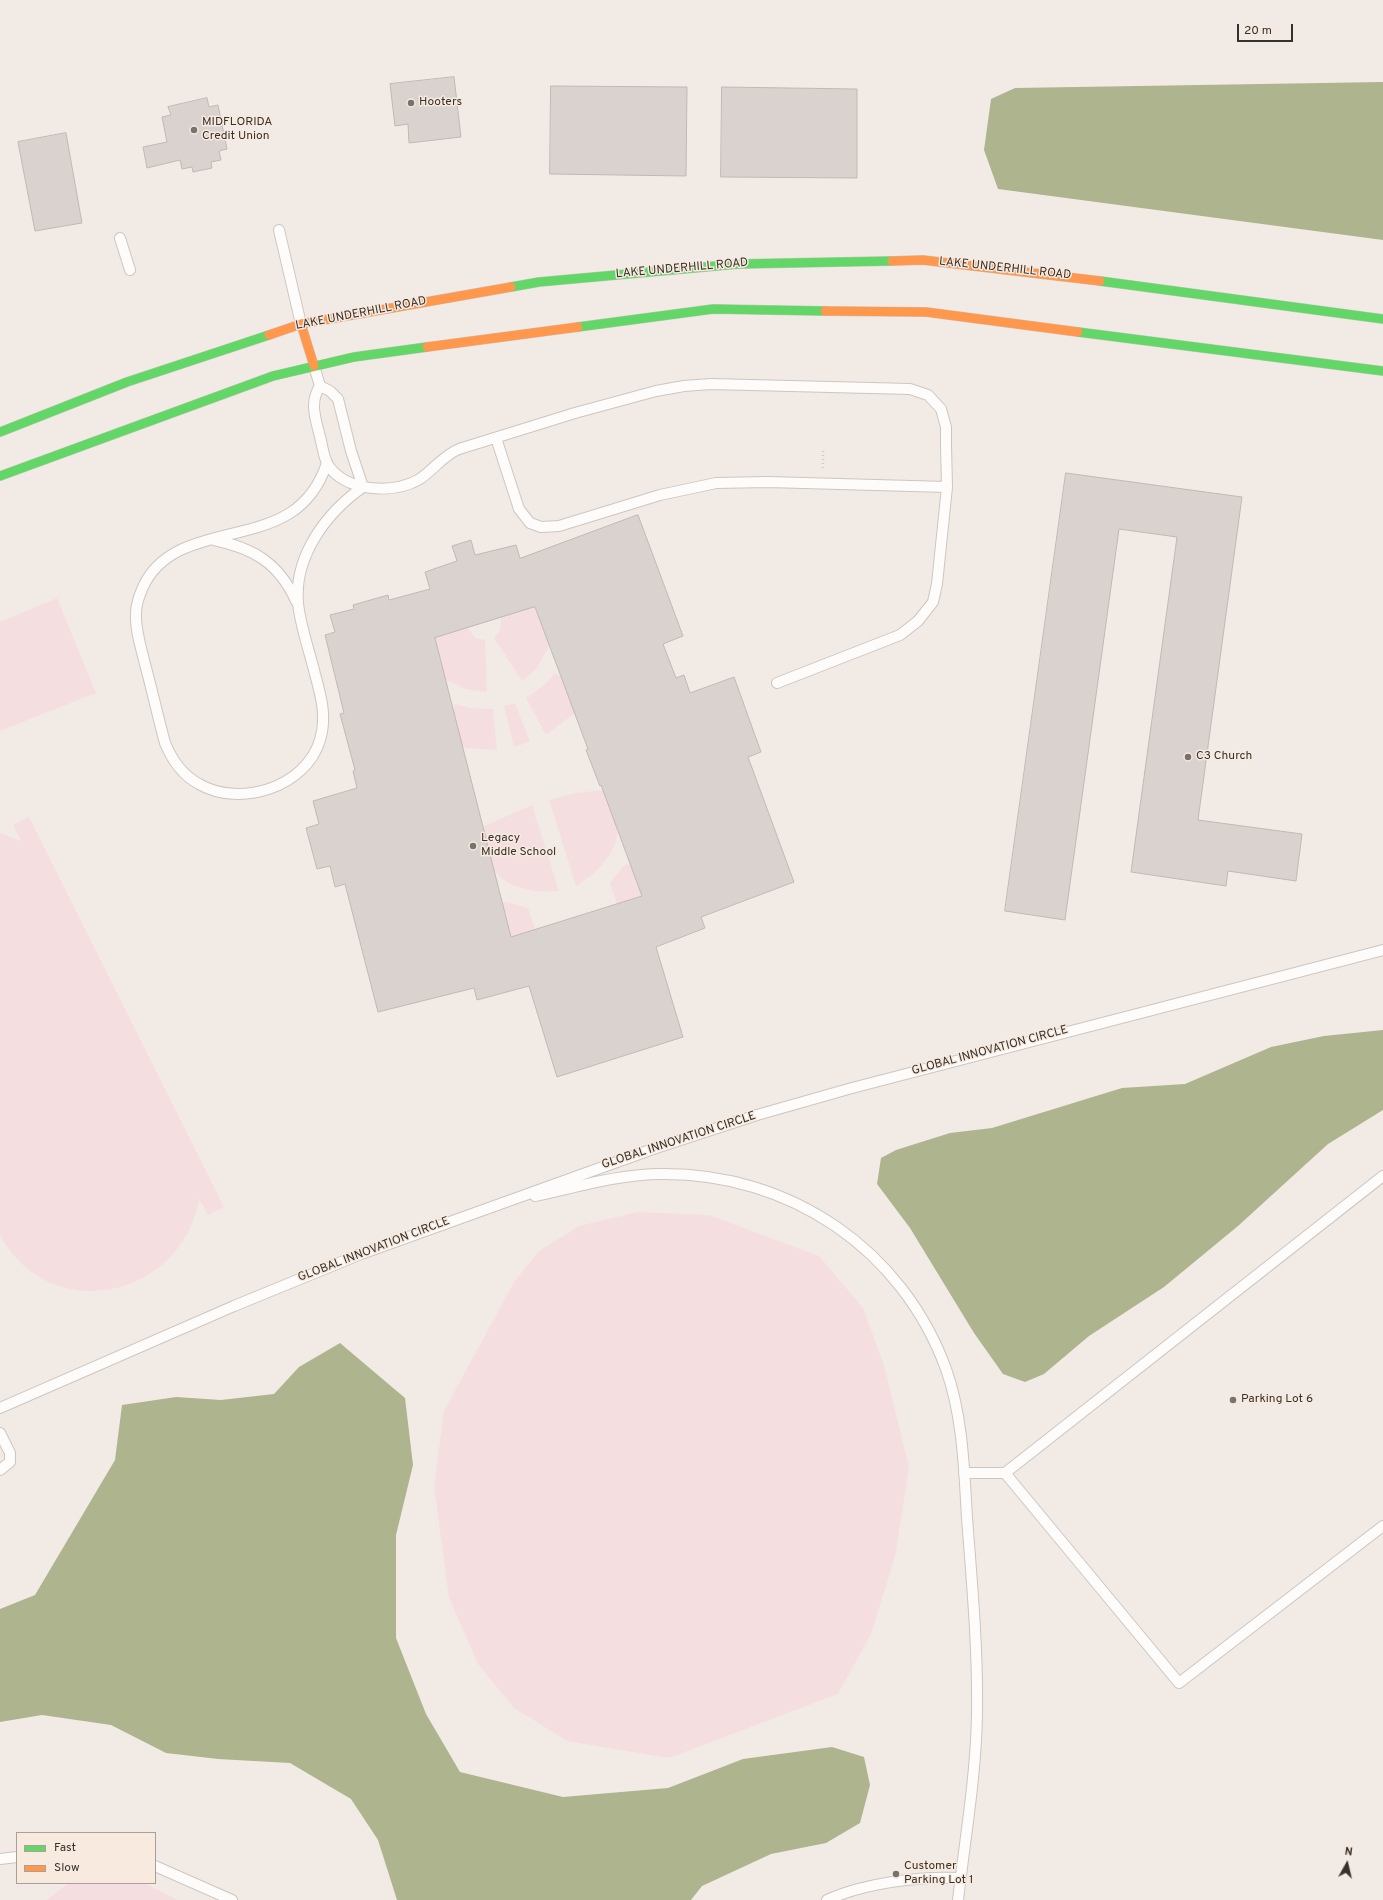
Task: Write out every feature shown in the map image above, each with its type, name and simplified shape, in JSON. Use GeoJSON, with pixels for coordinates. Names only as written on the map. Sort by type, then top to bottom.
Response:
{"type":"FeatureCollection","features":[{"type":"Feature","properties":{"kind":"street","name":"LAKE UNDERHILL ROAD"},"geometry":{"type":"LineString","coordinates":[[0,432],[127,382],[301,324],[539,282],[738,264],[923,260],[1037,272],[1383,319]]}},
{"type":"Feature","properties":{"kind":"street"},"geometry":{"type":"LineString","coordinates":[[0,476],[273,376],[314,366],[354,357],[712,309],[926,312],[1383,371]]}},
{"type":"Feature","properties":{"kind":"street"},"geometry":{"type":"LineString","coordinates":[[301,324],[314,366]]}},
{"type":"Feature","properties":{"kind":"lane"},"geometry":{"type":"LineString","coordinates":[[279,230],[301,324]]}},
{"type":"Feature","properties":{"kind":"lane"},"geometry":{"type":"LineString","coordinates":[[120,238],[130,270]]}},
{"type":"Feature","properties":{"kind":"lane"},"geometry":{"type":"LineString","coordinates":[[314,366],[320,386],[330,391],[338,399],[351,451],[363,487]]}},
{"type":"Feature","properties":{"kind":"lane"},"geometry":{"type":"LineString","coordinates":[[320,386],[314,396],[313,408],[327,463],[341,477],[363,487],[393,488],[410,483],[425,475],[452,452],[602,406],[684,386],[711,384],[910,389],[928,395],[941,409],[946,427],[947,487],[936,592],[932,602],[923,616],[900,635],[777,683]]}},
{"type":"Feature","properties":{"kind":"lane"},"geometry":{"type":"LineString","coordinates":[[496,438],[519,509],[530,523],[541,527],[559,526],[672,492],[716,484],[775,482],[947,487]]}},
{"type":"Feature","properties":{"kind":"lane"},"geometry":{"type":"LineString","coordinates":[[212,540],[245,549],[268,562],[286,582],[298,605],[322,700],[324,720],[316,749],[300,771],[280,784],[267,789],[248,793],[228,794],[200,785],[182,772],[170,755],[164,743],[141,647],[136,614],[138,600],[146,581],[160,563],[182,550],[212,540],[272,522],[302,505],[317,486],[327,463]]}},
{"type":"Feature","properties":{"kind":"lane"},"geometry":{"type":"LineString","coordinates":[[298,605],[301,567],[314,538],[344,503],[363,487]]}},
{"type":"Feature","properties":{"kind":"lane","name":"GLOBAL INNOVATION CIRCLE"},"geometry":{"type":"LineString","coordinates":[[0,1408],[297,1280],[493,1205],[757,1115],[852,1088],[1383,950]]}},
{"type":"Feature","properties":{"kind":"lane"},"geometry":{"type":"LineString","coordinates":[[493,1205],[620,1177],[662,1174],[706,1176],[735,1181],[762,1189],[808,1208],[843,1231],[875,1258],[900,1286],[920,1314],[939,1352],[952,1389],[960,1425],[973,1595],[977,1716],[971,1797],[958,1900]]}},
{"type":"Feature","properties":{"kind":"lane"},"geometry":{"type":"LineString","coordinates":[[964,1473],[1005,1473],[1383,1176]]}},
{"type":"Feature","properties":{"kind":"lane"},"geometry":{"type":"LineString","coordinates":[[0,1433],[10,1453],[10,1462],[0,1470]]}},
{"type":"Feature","properties":{"kind":"lane"},"geometry":{"type":"LineString","coordinates":[[1005,1473],[1179,1683],[1383,1526]]}},
{"type":"Feature","properties":{"kind":"lane"},"geometry":{"type":"LineString","coordinates":[[0,1859],[16,1857]]}},
{"type":"Feature","properties":{"kind":"lane"},"geometry":{"type":"LineString","coordinates":[[156,1866],[232,1900]]}},
{"type":"Feature","properties":{"kind":"lane"},"geometry":{"type":"LineString","coordinates":[[827,1900],[854,1891],[896,1882],[940,1877],[960,1878]]}},
{"type":"Feature","properties":{"kind":"path"},"geometry":{"type":"LineString","coordinates":[[822,468],[823,451]]}},
{"type":"Feature","properties":{"kind":"shaded area"},"geometry":{"type":"Polygon","coordinates":[[[1383,82],[1383,240],[998,189],[984,150],[991,99],[1015,88],[1383,82]]]}},
{"type":"Feature","properties":{"kind":"shaded area"},"geometry":{"type":"Polygon","coordinates":[[[57,598],[96,693],[0,731],[0,622],[57,598]]]}},
{"type":"Feature","properties":{"kind":"shaded area"},"geometry":{"type":"Polygon","coordinates":[[[535,607],[550,645],[537,668],[522,681],[494,638],[500,630],[501,618],[535,607]]]}},
{"type":"Feature","properties":{"kind":"shaded area"},"geometry":{"type":"Polygon","coordinates":[[[468,628],[475,638],[485,640],[487,692],[465,689],[445,679],[435,638],[468,628]]]}},
{"type":"Feature","properties":{"kind":"shaded area"},"geometry":{"type":"Polygon","coordinates":[[[555,673],[562,678],[575,713],[546,735],[526,698],[542,687],[555,673]]]}},
{"type":"Feature","properties":{"kind":"shaded area"},"geometry":{"type":"Polygon","coordinates":[[[515,703],[530,742],[514,747],[504,706],[515,703]]]}},
{"type":"Feature","properties":{"kind":"shaded area"},"geometry":{"type":"Polygon","coordinates":[[[455,704],[471,708],[493,709],[497,750],[464,748],[461,744],[453,710],[455,704]]]}},
{"type":"Feature","properties":{"kind":"shaded area"},"geometry":{"type":"Polygon","coordinates":[[[603,790],[616,823],[617,836],[615,845],[604,862],[583,882],[576,886],[549,800],[576,793],[603,790]]]}},
{"type":"Feature","properties":{"kind":"shaded area"},"geometry":{"type":"Polygon","coordinates":[[[532,805],[559,891],[532,891],[514,886],[499,876],[490,860],[482,827],[532,805]]]}},
{"type":"Feature","properties":{"kind":"shaded area"},"geometry":{"type":"Polygon","coordinates":[[[29,817],[224,1207],[208,1215],[199,1199],[188,1233],[168,1260],[141,1279],[112,1289],[80,1290],[49,1282],[22,1264],[0,1235],[0,833],[21,841],[13,825],[29,817]]]}},
{"type":"Feature","properties":{"kind":"shaded area"},"geometry":{"type":"Polygon","coordinates":[[[631,864],[642,896],[617,904],[610,883],[624,865],[631,864]]]}},
{"type":"Feature","properties":{"kind":"shaded area"},"geometry":{"type":"Polygon","coordinates":[[[507,902],[528,908],[535,930],[511,937],[502,903],[507,902]]]}},
{"type":"Feature","properties":{"kind":"shaded area"},"geometry":{"type":"Polygon","coordinates":[[[1383,1030],[1383,1110],[1328,1144],[1238,1226],[1164,1287],[1089,1336],[1044,1374],[1025,1382],[1003,1374],[974,1333],[910,1228],[877,1184],[881,1158],[896,1150],[950,1133],[992,1128],[1122,1088],[1185,1084],[1271,1047],[1324,1036],[1383,1030]]]}},
{"type":"Feature","properties":{"kind":"shaded area"},"geometry":{"type":"Polygon","coordinates":[[[637,1212],[709,1215],[819,1256],[863,1308],[884,1365],[909,1468],[895,1557],[871,1634],[838,1694],[669,1758],[567,1741],[514,1708],[478,1664],[449,1598],[434,1486],[444,1411],[514,1282],[539,1251],[579,1226],[637,1212]]]}},
{"type":"Feature","properties":{"kind":"shaded area"},"geometry":{"type":"Polygon","coordinates":[[[340,1343],[405,1398],[413,1465],[396,1535],[396,1638],[426,1714],[460,1772],[563,1797],[668,1788],[743,1759],[832,1747],[864,1757],[870,1785],[860,1823],[826,1843],[771,1854],[702,1886],[691,1900],[397,1900],[378,1840],[351,1799],[290,1763],[218,1759],[166,1753],[111,1725],[42,1715],[0,1722],[0,1609],[35,1595],[115,1460],[122,1405],[176,1397],[221,1400],[274,1394],[299,1367],[340,1343]]]}},
{"type":"Feature","properties":{"kind":"shaded area"},"geometry":{"type":"Polygon","coordinates":[[[68,1884],[146,1884],[178,1900],[46,1900],[68,1884]]]}},
{"type":"Feature","properties":{"kind":"building"},"geometry":{"type":"Polygon","coordinates":[[[454,77],[461,137],[409,143],[408,124],[395,126],[390,84],[454,77]]]}},
{"type":"Feature","properties":{"kind":"building"},"geometry":{"type":"Polygon","coordinates":[[[551,86],[687,87],[686,176],[550,174],[551,86]]]}},
{"type":"Feature","properties":{"kind":"building"},"geometry":{"type":"Polygon","coordinates":[[[722,87],[857,89],[857,178],[721,177],[722,87]]]}},
{"type":"Feature","properties":{"kind":"building","name":"MIDFLORIDA Credit Union"},"geometry":{"type":"Polygon","coordinates":[[[207,98],[209,107],[218,105],[227,149],[219,151],[221,160],[211,162],[212,168],[193,172],[192,167],[182,169],[180,160],[147,168],[143,147],[167,142],[162,117],[171,115],[168,107],[207,98]]]}},
{"type":"Feature","properties":{"kind":"building"},"geometry":{"type":"Polygon","coordinates":[[[66,133],[82,223],[35,231],[18,142],[66,133]]]}},
{"type":"Feature","properties":{"kind":"building"},"geometry":{"type":"Polygon","coordinates":[[[1066,473],[1242,497],[1198,820],[1302,834],[1296,881],[1228,871],[1226,886],[1131,872],[1177,537],[1119,529],[1065,920],[1005,911],[1066,473]]]}},
{"type":"Feature","properties":{"kind":"building"},"geometry":{"type":"Polygon","coordinates":[[[638,515],[683,636],[663,644],[676,678],[684,675],[690,693],[734,677],[761,752],[748,757],[794,882],[701,917],[705,928],[656,947],[683,1037],[557,1077],[529,986],[477,1000],[474,988],[378,1012],[345,884],[335,887],[330,866],[317,869],[306,828],[319,824],[313,801],[357,788],[353,771],[355,770],[340,714],[344,713],[325,635],[335,632],[330,615],[354,609],[353,605],[388,595],[389,600],[430,589],[425,572],[457,561],[452,546],[471,540],[475,555],[516,545],[520,558],[638,515]],[[535,607],[435,638],[511,937],[642,896],[601,785],[600,786],[586,750],[588,749],[535,607]]]}},
{"type":"Feature","properties":{"kind":"traffic: fast"},"geometry":{"type":"LineString","coordinates":[[511,287],[539,282],[738,264],[892,261]]}},
{"type":"Feature","properties":{"kind":"traffic: fast"},"geometry":{"type":"LineString","coordinates":[[1100,281],[1383,319]]}},
{"type":"Feature","properties":{"kind":"traffic: fast"},"geometry":{"type":"LineString","coordinates":[[578,327],[713,309],[825,311]]}},
{"type":"Feature","properties":{"kind":"traffic: fast"},"geometry":{"type":"LineString","coordinates":[[1078,332],[1383,371]]}},
{"type":"Feature","properties":{"kind":"traffic: fast"},"geometry":{"type":"LineString","coordinates":[[0,432],[127,382],[269,335]]}},
{"type":"Feature","properties":{"kind":"traffic: fast"},"geometry":{"type":"LineString","coordinates":[[0,476],[273,376],[354,357],[427,347]]}},
{"type":"Feature","properties":{"kind":"traffic: slow"},"geometry":{"type":"LineString","coordinates":[[892,261],[923,260],[1100,281]]}},
{"type":"Feature","properties":{"kind":"traffic: slow"},"geometry":{"type":"LineString","coordinates":[[269,335],[301,324],[511,287]]}},
{"type":"Feature","properties":{"kind":"traffic: slow"},"geometry":{"type":"LineString","coordinates":[[825,311],[926,312],[1078,332]]}},
{"type":"Feature","properties":{"kind":"traffic: slow"},"geometry":{"type":"LineString","coordinates":[[301,324],[314,366]]}},
{"type":"Feature","properties":{"kind":"traffic: slow"},"geometry":{"type":"LineString","coordinates":[[427,347],[578,327]]}},
{"type":"Feature","properties":{"kind":"place","name":"Hooters"},"geometry":{"type":"Point","coordinates":[411,103]}},
{"type":"Feature","properties":{"kind":"place","name":"MIDFLORIDA Credit Union"},"geometry":{"type":"Point","coordinates":[194,130]}},
{"type":"Feature","properties":{"kind":"place","name":"C3 Church"},"geometry":{"type":"Point","coordinates":[1188,757]}},
{"type":"Feature","properties":{"kind":"place","name":"Legacy Middle School"},"geometry":{"type":"Point","coordinates":[473,846]}},
{"type":"Feature","properties":{"kind":"place","name":"Parking Lot 6"},"geometry":{"type":"Point","coordinates":[1233,1400]}},
{"type":"Feature","properties":{"kind":"place","name":"Customer Parking Lot 1"},"geometry":{"type":"Point","coordinates":[896,1874]}}]}
